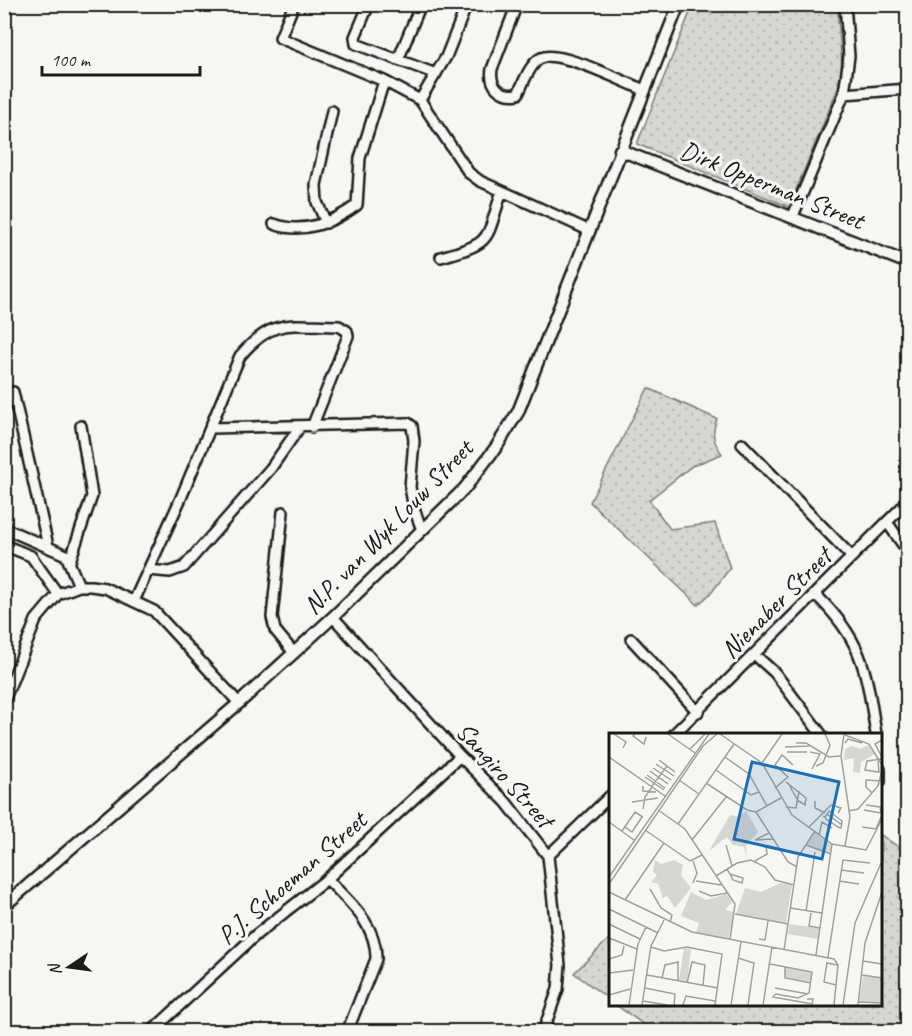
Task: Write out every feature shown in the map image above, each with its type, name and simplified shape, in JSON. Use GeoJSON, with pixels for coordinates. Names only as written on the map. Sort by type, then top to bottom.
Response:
{"type":"FeatureCollection","features":[{"type":"Feature","properties":{"kind":"street"},"geometry":{"type":"LineString","coordinates":[[294,4],[280,38],[384,81],[420,100],[469,173],[502,191],[588,230]]}},
{"type":"Feature","properties":{"kind":"street"},"geometry":{"type":"LineString","coordinates":[[369,4],[355,37],[356,44],[436,74]]}},
{"type":"Feature","properties":{"kind":"street"},"geometry":{"type":"LineString","coordinates":[[398,60],[421,4]]}},
{"type":"Feature","properties":{"kind":"street"},"geometry":{"type":"LineString","coordinates":[[420,100],[446,57],[467,4]]}},
{"type":"Feature","properties":{"kind":"street"},"geometry":{"type":"LineString","coordinates":[[518,4],[492,69],[491,78],[495,88],[507,94],[518,94],[536,62],[547,57],[562,58],[644,90]]}},
{"type":"Feature","properties":{"kind":"street","name":"N.P. van Wyk Louw Street"},"geometry":{"type":"LineString","coordinates":[[4,906],[239,703],[333,617],[465,488],[497,446],[518,412],[679,4]]}},
{"type":"Feature","properties":{"kind":"street"},"geometry":{"type":"LineString","coordinates":[[793,216],[844,94],[849,56],[844,4]]}},
{"type":"Feature","properties":{"kind":"street"},"geometry":{"type":"LineString","coordinates":[[274,224],[303,228],[326,223],[351,209],[359,201],[357,177],[360,158],[384,81]]}},
{"type":"Feature","properties":{"kind":"street"},"geometry":{"type":"LineString","coordinates":[[844,94],[908,89]]}},
{"type":"Feature","properties":{"kind":"street"},"geometry":{"type":"LineString","coordinates":[[326,223],[317,202],[316,185],[332,111]]}},
{"type":"Feature","properties":{"kind":"street","name":"Dirk Opperman Street"},"geometry":{"type":"LineString","coordinates":[[620,150],[908,262]]}},
{"type":"Feature","properties":{"kind":"street"},"geometry":{"type":"LineString","coordinates":[[441,257],[475,247],[486,240],[502,191]]}},
{"type":"Feature","properties":{"kind":"street"},"geometry":{"type":"LineString","coordinates":[[134,601],[211,428],[240,356],[256,337],[276,327],[341,326],[348,331],[312,427]]}},
{"type":"Feature","properties":{"kind":"street"},"geometry":{"type":"LineString","coordinates":[[13,392],[48,546]]}},
{"type":"Feature","properties":{"kind":"street"},"geometry":{"type":"LineString","coordinates":[[211,428],[299,428],[401,423],[412,426],[414,441],[410,487],[414,509],[422,530]]}},
{"type":"Feature","properties":{"kind":"street"},"geometry":{"type":"LineString","coordinates":[[70,561],[92,496],[81,426]]}},
{"type":"Feature","properties":{"kind":"street"},"geometry":{"type":"LineString","coordinates":[[148,570],[170,572],[184,567],[271,468],[299,428]]}},
{"type":"Feature","properties":{"kind":"street"},"geometry":{"type":"LineString","coordinates":[[742,444],[852,557]]}},
{"type":"Feature","properties":{"kind":"street","name":"Nienaber Street"},"geometry":{"type":"LineString","coordinates":[[676,733],[908,501]]}},
{"type":"Feature","properties":{"kind":"street"},"geometry":{"type":"LineString","coordinates":[[283,512],[272,617],[275,630],[294,653]]}},
{"type":"Feature","properties":{"kind":"street"},"geometry":{"type":"LineString","coordinates":[[887,522],[908,552]]}},
{"type":"Feature","properties":{"kind":"street"},"geometry":{"type":"LineString","coordinates":[[4,528],[66,555],[79,586]]}},
{"type":"Feature","properties":{"kind":"street"},"geometry":{"type":"LineString","coordinates":[[4,545],[31,556],[58,594]]}},
{"type":"Feature","properties":{"kind":"street"},"geometry":{"type":"LineString","coordinates":[[4,701],[36,620],[58,594],[79,586],[105,588],[154,611],[239,703]]}},
{"type":"Feature","properties":{"kind":"street"},"geometry":{"type":"LineString","coordinates":[[815,594],[844,624],[854,641],[871,694],[876,733]]}},
{"type":"Feature","properties":{"kind":"street","name":"Sangiro Street"},"geometry":{"type":"LineString","coordinates":[[333,617],[460,756],[506,802],[548,856],[560,965],[558,989],[543,1032]]}},
{"type":"Feature","properties":{"kind":"street"},"geometry":{"type":"LineString","coordinates":[[631,639],[698,712]]}},
{"type":"Feature","properties":{"kind":"street"},"geometry":{"type":"LineString","coordinates":[[755,655],[775,673],[819,733]]}},
{"type":"Feature","properties":{"kind":"street","name":"P.J. Schoeman Street"},"geometry":{"type":"LineString","coordinates":[[151,1032],[257,934],[327,879],[460,756]]}},
{"type":"Feature","properties":{"kind":"street"},"geometry":{"type":"LineString","coordinates":[[548,856],[609,797]]}},
{"type":"Feature","properties":{"kind":"street"},"geometry":{"type":"LineString","coordinates":[[327,879],[370,928],[376,950],[376,959],[347,1032]]}},
{"type":"Feature","properties":{"kind":"shaded area"},"geometry":{"type":"Polygon","coordinates":[[[693,5],[837,5],[842,67],[838,88],[789,207],[637,144],[693,5]]]}},
{"type":"Feature","properties":{"kind":"shaded area"},"geometry":{"type":"Polygon","coordinates":[[[648,388],[717,419],[714,437],[722,454],[692,466],[649,500],[670,529],[715,523],[730,568],[712,592],[698,605],[590,502],[648,388]]]}},
{"type":"Feature","properties":{"kind":"shaded area"},"geometry":{"type":"Polygon","coordinates":[[[882,836],[907,853],[907,1031],[653,1031],[617,1006],[882,1006],[882,836]]]}},
{"type":"Feature","properties":{"kind":"shaded area"},"geometry":{"type":"Polygon","coordinates":[[[609,939],[609,999],[574,973],[609,939]]]}}]}
